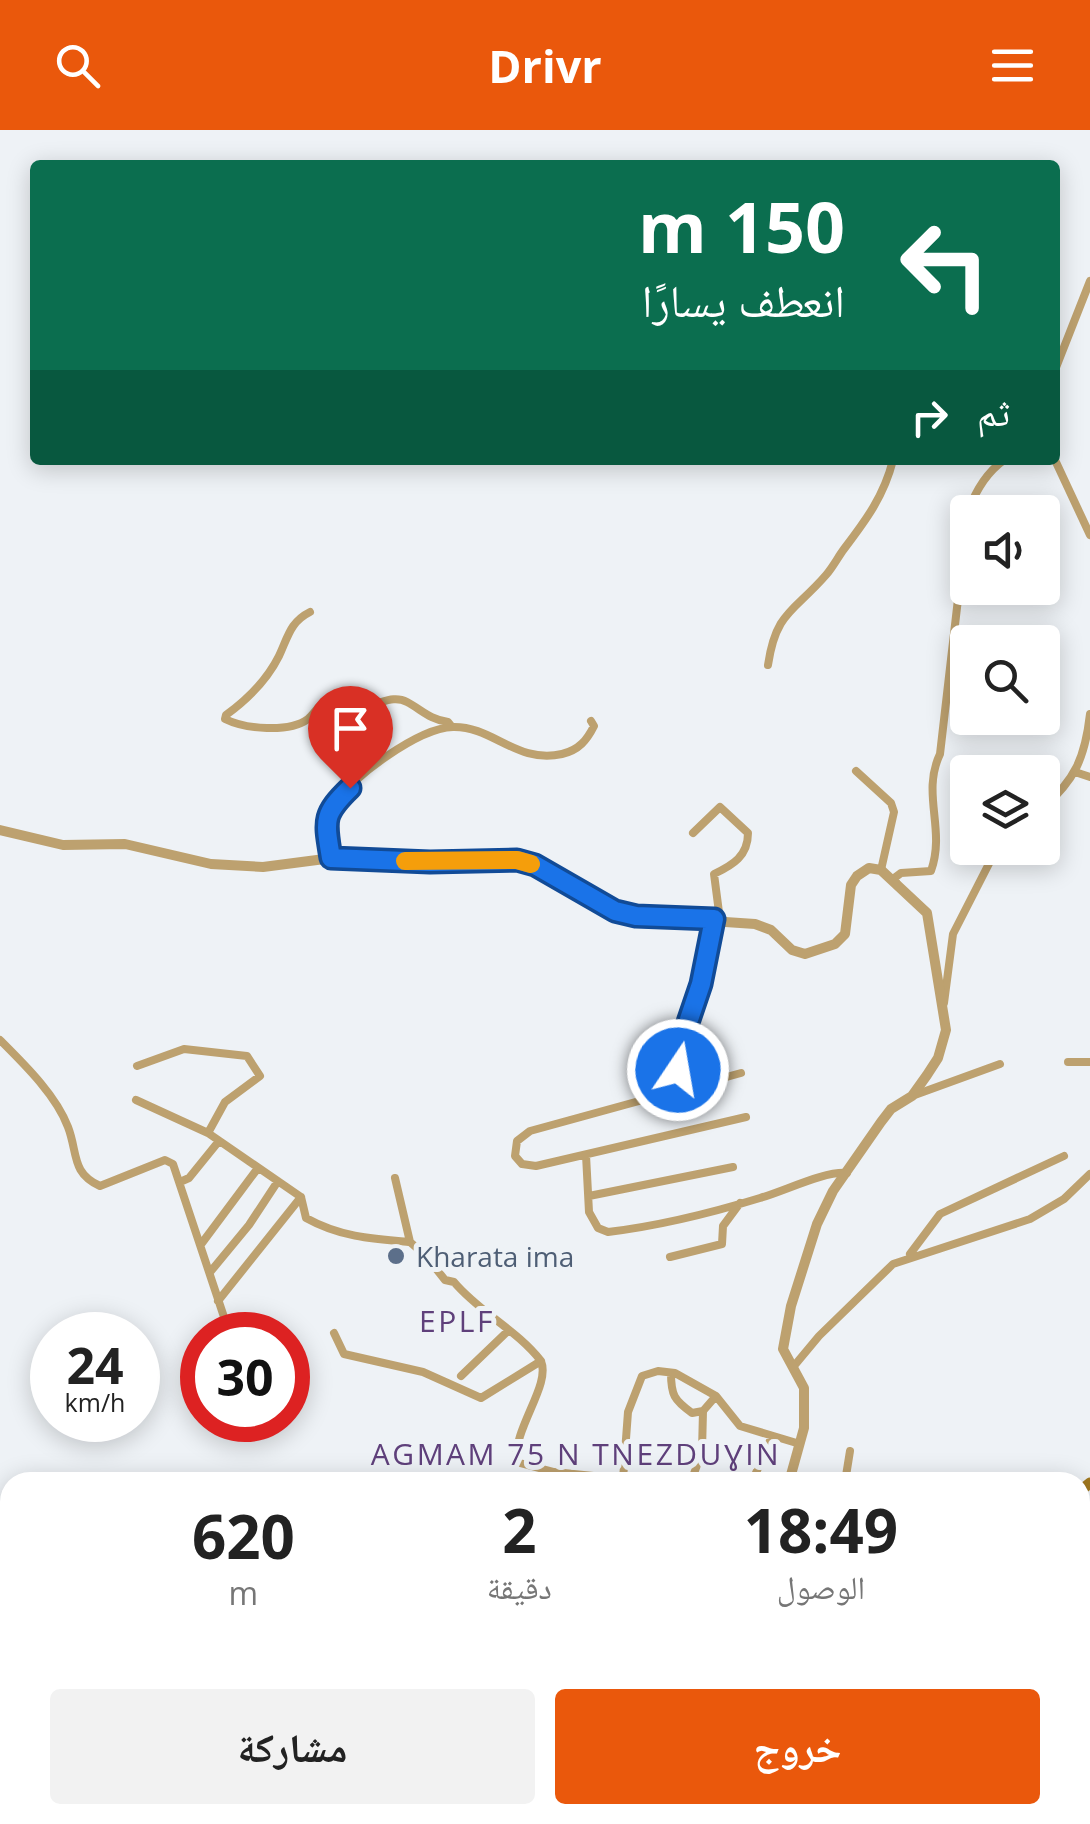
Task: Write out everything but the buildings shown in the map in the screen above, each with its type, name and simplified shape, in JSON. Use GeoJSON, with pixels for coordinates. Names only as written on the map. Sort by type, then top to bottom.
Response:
{"type":"FeatureCollection","features":[{"type":"Feature","properties":{"kind":"street"},"geometry":{"type":"LineString","coordinates":[[1060,356],[1090,282]]}},
{"type":"Feature","properties":{"kind":"street"},"geometry":{"type":"LineString","coordinates":[[768,665],[774,634],[783,616],[828,573],[864,525],[877,504],[891,465]]}},
{"type":"Feature","properties":{"kind":"street"},"geometry":{"type":"LineString","coordinates":[[975,495],[997,465]]}},
{"type":"Feature","properties":{"kind":"street"},"geometry":{"type":"LineString","coordinates":[[1057,465],[1090,535]]}},
{"type":"Feature","properties":{"kind":"street"},"geometry":{"type":"LineString","coordinates":[[896,882],[893,879],[901,873],[931,870],[935,860],[935,803],[930,778],[940,754],[957,605]]}},
{"type":"Feature","properties":{"kind":"street"},"geometry":{"type":"LineString","coordinates":[[310,612],[292,624],[264,679],[225,719],[237,725],[291,725],[304,722],[327,701],[367,705],[394,698],[405,700],[433,720],[448,722],[452,727]]}},
{"type":"Feature","properties":{"kind":"street"},"geometry":{"type":"LineString","coordinates":[[1060,790],[1076,772],[1090,714]]}},
{"type":"Feature","properties":{"kind":"street"},"geometry":{"type":"LineString","coordinates":[[331,858],[326,822],[331,806],[384,759],[433,731],[467,728],[506,747],[546,758],[571,752],[585,743],[594,726],[590,721]]}},
{"type":"Feature","properties":{"kind":"street"},"geometry":{"type":"LineString","coordinates":[[856,771],[891,803],[894,812],[882,870]]}},
{"type":"Feature","properties":{"kind":"street"},"geometry":{"type":"LineString","coordinates":[[1076,772],[1090,777]]}},
{"type":"Feature","properties":{"kind":"street"},"geometry":{"type":"LineString","coordinates":[[651,1096],[678,1070],[684,1056],[682,1040],[717,919],[714,874],[740,860],[748,840],[748,833],[720,807],[693,833]]}},
{"type":"Feature","properties":{"kind":"street"},"geometry":{"type":"LineString","coordinates":[[0,830],[63,845],[125,844],[211,864],[263,868],[331,858],[517,860],[535,865],[615,911],[636,916],[755,924],[771,930],[792,950],[805,954],[835,944],[845,934],[851,886],[869,868],[882,870],[926,913],[943,1007],[944,1044],[912,1096]]}},
{"type":"Feature","properties":{"kind":"street"},"geometry":{"type":"LineString","coordinates":[[943,1007],[954,934],[989,865]]}},
{"type":"Feature","properties":{"kind":"street"},"geometry":{"type":"LineString","coordinates":[[0,1040],[46,1092],[68,1125],[81,1174],[88,1180],[100,1186],[112,1184],[165,1160],[173,1164],[222,1312]]}},
{"type":"Feature","properties":{"kind":"street"},"geometry":{"type":"LineString","coordinates":[[137,1066],[184,1050],[247,1056],[260,1076],[224,1102],[208,1133]]}},
{"type":"Feature","properties":{"kind":"street"},"geometry":{"type":"LineString","coordinates":[[1068,1062],[1090,1062]]}},
{"type":"Feature","properties":{"kind":"street"},"geometry":{"type":"LineString","coordinates":[[792,1472],[800,1444],[804,1388],[783,1349],[791,1306],[817,1224],[833,1191],[891,1109],[912,1096],[1000,1064]]}},
{"type":"Feature","properties":{"kind":"street"},"geometry":{"type":"LineString","coordinates":[[741,1073],[530,1131],[517,1141],[515,1156],[522,1164],[536,1166],[746,1117]]}},
{"type":"Feature","properties":{"kind":"street"},"geometry":{"type":"LineString","coordinates":[[136,1100],[208,1133],[300,1197],[306,1218],[330,1232],[352,1238],[410,1242]]}},
{"type":"Feature","properties":{"kind":"street"},"geometry":{"type":"LineString","coordinates":[[180,1182],[188,1178],[219,1141]]}},
{"type":"Feature","properties":{"kind":"street"},"geometry":{"type":"LineString","coordinates":[[586,1155],[593,1222],[608,1232],[740,1203],[812,1182],[828,1171],[847,1173]]}},
{"type":"Feature","properties":{"kind":"street"},"geometry":{"type":"LineString","coordinates":[[908,1258],[940,1214],[1064,1156]]}},
{"type":"Feature","properties":{"kind":"street"},"geometry":{"type":"LineString","coordinates":[[589,1196],[733,1167]]}},
{"type":"Feature","properties":{"kind":"street"},"geometry":{"type":"LineString","coordinates":[[202,1243],[258,1168]]}},
{"type":"Feature","properties":{"kind":"street"},"geometry":{"type":"LineString","coordinates":[[794,1366],[818,1336],[893,1264],[1030,1219],[1064,1199],[1090,1174]]}},
{"type":"Feature","properties":{"kind":"street"},"geometry":{"type":"LineString","coordinates":[[395,1178],[410,1242],[445,1280],[454,1282],[471,1302],[532,1348],[542,1361],[543,1380],[522,1424],[515,1446],[516,1462],[565,1472]]}},
{"type":"Feature","properties":{"kind":"street"},"geometry":{"type":"LineString","coordinates":[[211,1271],[278,1182]]}},
{"type":"Feature","properties":{"kind":"street"},"geometry":{"type":"LineString","coordinates":[[218,1300],[300,1197]]}},
{"type":"Feature","properties":{"kind":"street"},"geometry":{"type":"LineString","coordinates":[[670,1257],[722,1244],[723,1226],[740,1203]]}},
{"type":"Feature","properties":{"kind":"street"},"geometry":{"type":"LineString","coordinates":[[460,1376],[508,1331]]}},
{"type":"Feature","properties":{"kind":"street"},"geometry":{"type":"LineString","coordinates":[[334,1333],[344,1354],[422,1372],[481,1398],[542,1361]]}},
{"type":"Feature","properties":{"kind":"street"},"geometry":{"type":"LineString","coordinates":[[624,1472],[628,1412],[642,1376],[658,1371],[671,1373],[716,1396],[740,1426],[800,1444]]}},
{"type":"Feature","properties":{"kind":"street"},"geometry":{"type":"LineString","coordinates":[[671,1373],[675,1401],[692,1413],[703,1410],[716,1396]]}},
{"type":"Feature","properties":{"kind":"street"},"geometry":{"type":"LineString","coordinates":[[695,1472],[702,1451],[703,1410]]}},
{"type":"Feature","properties":{"kind":"street"},"geometry":{"type":"LineString","coordinates":[[756,1472],[772,1436]]}},
{"type":"Feature","properties":{"kind":"street"},"geometry":{"type":"LineString","coordinates":[[847,1472],[850,1452]]}},
{"type":"Feature","properties":{"kind":"slow traffic"},"geometry":{"type":"LineString","coordinates":[[405,861],[517,860],[531,864]]}},
{"type":"Feature","properties":{"kind":"place","name":"Kharata ima"},"geometry":{"type":"Point","coordinates":[396,1256]}},
{"type":"Feature","properties":{"kind":"district","name":"EPLF"},"geometry":{"type":"Point","coordinates":[457,1320]}},
{"type":"Feature","properties":{"kind":"district","name":"AGMAM 75 N TNEZDUƔIN"},"geometry":{"type":"Point","coordinates":[576,1453]}},
{"type":"Feature","properties":{"kind":"route"},"geometry":{"type":"LineString","coordinates":[[350,788],[331,806],[326,822],[331,858],[517,860],[535,865],[615,911],[636,916],[714,919],[701,984],[682,1040],[684,1056],[678,1070]]}}]}
